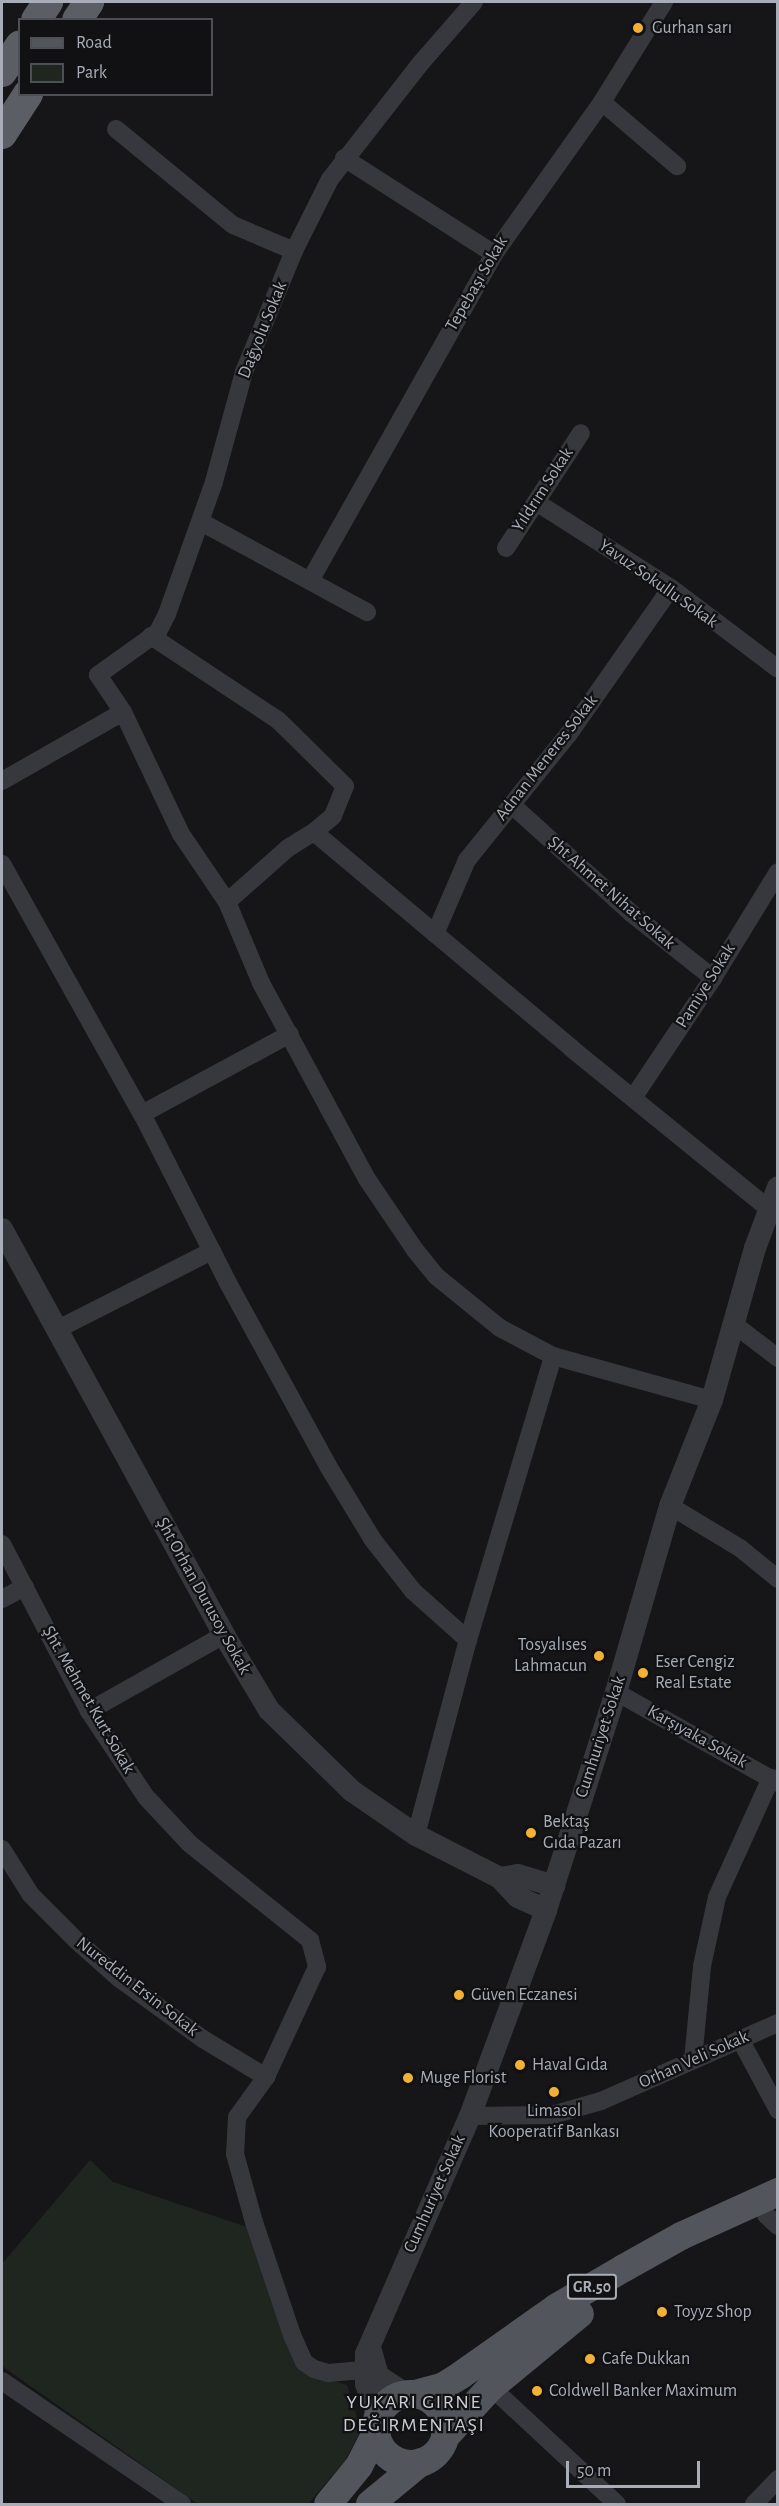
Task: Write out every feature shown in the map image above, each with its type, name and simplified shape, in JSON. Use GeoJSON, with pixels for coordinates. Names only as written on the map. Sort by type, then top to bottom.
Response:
{"type":"FeatureCollection","features":[{"type":"Feature","properties":{"kind":"highway"},"geometry":{"type":"LineString","coordinates":[[37,18],[48,2]]}},
{"type":"Feature","properties":{"kind":"highway"},"geometry":{"type":"LineString","coordinates":[[78,18],[89,2]]}},
{"type":"Feature","properties":{"kind":"highway"},"geometry":{"type":"LineString","coordinates":[[2,72],[18,48]]}},
{"type":"Feature","properties":{"kind":"highway"},"geometry":{"type":"LineString","coordinates":[[2,134],[27,96]]}},
{"type":"Feature","properties":{"kind":"main road","name":"GR.50"},"geometry":{"type":"LineString","coordinates":[[370,2505],[436,2453],[445,2437],[491,2387],[573,2318],[605,2297],[694,2248],[775,2211]]}},
{"type":"Feature","properties":{"kind":"main road","name":"GR.50"},"geometry":{"type":"LineString","coordinates":[[328,2505],[360,2466],[389,2402],[442,2387],[557,2307],[681,2236],[775,2211]]}},
{"type":"Feature","properties":{"kind":"main road"},"geometry":{"type":"LineString","coordinates":[[411,2394],[432,2402],[439,2409],[444,2418],[445,2437]]}},
{"type":"Feature","properties":{"kind":"main road"},"geometry":{"type":"LineString","coordinates":[[377,2425],[382,2450],[395,2460],[404,2463],[421,2463]]}},
{"type":"Feature","properties":{"kind":"street","name":"Dağyolu Sokak"},"geometry":{"type":"LineString","coordinates":[[123,712],[98,675],[159,632],[201,522],[244,372],[294,251],[330,179],[344,158],[474,2]]}},
{"type":"Feature","properties":{"kind":"street","name":"Tepebaşı Sokak"},"geometry":{"type":"LineString","coordinates":[[311,579],[494,254],[602,102],[664,2]]}},
{"type":"Feature","properties":{"kind":"street"},"geometry":{"type":"LineString","coordinates":[[602,102],[677,166]]}},
{"type":"Feature","properties":{"kind":"street"},"geometry":{"type":"LineString","coordinates":[[116,129],[233,225],[294,251]]}},
{"type":"Feature","properties":{"kind":"street"},"geometry":{"type":"LineString","coordinates":[[344,158],[494,254]]}},
{"type":"Feature","properties":{"kind":"street","name":"Yıldrım Sokak"},"geometry":{"type":"LineString","coordinates":[[506,548],[581,433]]}},
{"type":"Feature","properties":{"kind":"street","name":"Yavuz Sokullu Sokak"},"geometry":{"type":"LineString","coordinates":[[536,502],[671,588],[777,669]]}},
{"type":"Feature","properties":{"kind":"street"},"geometry":{"type":"LineString","coordinates":[[201,522],[311,579],[367,612]]}},
{"type":"Feature","properties":{"kind":"street","name":"Adnan Meneres Sokak"},"geometry":{"type":"LineString","coordinates":[[435,934],[467,860],[568,735],[671,588]]}},
{"type":"Feature","properties":{"kind":"street"},"geometry":{"type":"LineString","coordinates":[[151,636],[278,720],[345,786],[333,816],[314,832],[288,848],[226,902]]}},
{"type":"Feature","properties":{"kind":"street"},"geometry":{"type":"LineString","coordinates":[[2,781],[123,712],[181,834],[226,902],[261,983],[367,1179],[415,1250],[436,1276],[500,1328],[553,1356],[712,1400]]}},
{"type":"Feature","properties":{"kind":"street","name":"Şht Ahmet Ni̇hat Sokak"},"geometry":{"type":"LineString","coordinates":[[512,805],[631,913],[713,978]]}},
{"type":"Feature","properties":{"kind":"street"},"geometry":{"type":"LineString","coordinates":[[314,832],[633,1098],[773,1197]]}},
{"type":"Feature","properties":{"kind":"street"},"geometry":{"type":"LineString","coordinates":[[2,864],[142,1114],[212,1251],[328,1466],[373,1540],[413,1591],[468,1640]]}},
{"type":"Feature","properties":{"kind":"street","name":"Pamiye Sokak"},"geometry":{"type":"LineString","coordinates":[[633,1098],[713,978],[777,872]]}},
{"type":"Feature","properties":{"kind":"street"},"geometry":{"type":"LineString","coordinates":[[142,1114],[290,1034]]}},
{"type":"Feature","properties":{"kind":"street","name":"Cumhuriyet Sokak"},"geometry":{"type":"LineString","coordinates":[[369,2370],[369,2344],[470,2116],[546,1910],[616,1692],[670,1506],[712,1400],[773,1197]]}},
{"type":"Feature","properties":{"kind":"street","name":"Şht Orhan Durusoy Sokak"},"geometry":{"type":"LineString","coordinates":[[2,1228],[56,1330],[269,1710],[352,1791],[416,1835],[500,1878],[518,1897],[546,1910]]}},
{"type":"Feature","properties":{"kind":"street"},"geometry":{"type":"LineString","coordinates":[[56,1330],[212,1251]]}},
{"type":"Feature","properties":{"kind":"street"},"geometry":{"type":"LineString","coordinates":[[735,1325],[777,1358]]}},
{"type":"Feature","properties":{"kind":"street"},"geometry":{"type":"LineString","coordinates":[[416,1835],[468,1640],[553,1356]]}},
{"type":"Feature","properties":{"kind":"street"},"geometry":{"type":"LineString","coordinates":[[670,1506],[740,1548],[777,1579]]}},
{"type":"Feature","properties":{"kind":"street","name":"Şht. Mehmet Kurt Sokak"},"geometry":{"type":"LineString","coordinates":[[2,1544],[90,1711],[146,1797],[190,1845],[310,1940],[316,1967],[266,2077]]}},
{"type":"Feature","properties":{"kind":"street"},"geometry":{"type":"LineString","coordinates":[[2,1599],[25,1587]]}},
{"type":"Feature","properties":{"kind":"street"},"geometry":{"type":"LineString","coordinates":[[90,1711],[225,1635]]}},
{"type":"Feature","properties":{"kind":"street","name":"Karşıyaka Sokak"},"geometry":{"type":"LineString","coordinates":[[616,1692],[774,1780]]}},
{"type":"Feature","properties":{"kind":"street"},"geometry":{"type":"LineString","coordinates":[[693,2060],[702,1966],[717,1897],[774,1780]]}},
{"type":"Feature","properties":{"kind":"street","name":"Nureddin Ersin Sokak"},"geometry":{"type":"LineString","coordinates":[[2,1849],[31,1895],[111,1971],[203,2039],[266,2077]]}},
{"type":"Feature","properties":{"kind":"street","name":"Şht Orhan Durusoy Sokak"},"geometry":{"type":"LineString","coordinates":[[500,1878],[518,1875],[554,1886]]}},
{"type":"Feature","properties":{"kind":"street","name":"Orhan Veli Sokak"},"geometry":{"type":"LineString","coordinates":[[470,2116],[552,2115],[601,2101],[777,2023]]}},
{"type":"Feature","properties":{"kind":"street"},"geometry":{"type":"LineString","coordinates":[[740,2039],[777,2110]]}},
{"type":"Feature","properties":{"kind":"street"},"geometry":{"type":"LineString","coordinates":[[266,2077],[237,2117],[235,2154],[281,2301],[304,2362],[314,2369],[328,2373],[369,2370],[383,2381],[411,2394]]}},
{"type":"Feature","properties":{"kind":"street"},"geometry":{"type":"LineString","coordinates":[[369,2370],[377,2425]]}},
{"type":"Feature","properties":{"kind":"street"},"geometry":{"type":"LineString","coordinates":[[2,2381],[182,2505]]}},
{"type":"Feature","properties":{"kind":"street"},"geometry":{"type":"LineString","coordinates":[[491,2387],[617,2505]]}},
{"type":"Feature","properties":{"kind":"street"},"geometry":{"type":"LineString","coordinates":[[754,2505],[777,2479]]}},
{"type":"Feature","properties":{"kind":"green space"},"geometry":{"type":"Polygon","coordinates":[[[90,2160],[113,2182],[250,2228],[302,2372],[347,2385],[361,2430],[345,2461],[308,2504],[198,2504],[2,2366],[2,2264],[90,2160]]]}},
{"type":"Feature","properties":{"kind":"place","name":"Gurhan sarı"},"geometry":{"type":"Point","coordinates":[638,28]}},
{"type":"Feature","properties":{"kind":"place","name":"Tosyalıses Lahmacun"},"geometry":{"type":"Point","coordinates":[599,1656]}},
{"type":"Feature","properties":{"kind":"place","name":"Eser Cengiz Real Estate"},"geometry":{"type":"Point","coordinates":[643,1673]}},
{"type":"Feature","properties":{"kind":"place","name":"Bektaş Gıda Pazarı"},"geometry":{"type":"Point","coordinates":[531,1833]}},
{"type":"Feature","properties":{"kind":"place","name":"Güven Eczanesi"},"geometry":{"type":"Point","coordinates":[459,1995]}},
{"type":"Feature","properties":{"kind":"place","name":"Haval Gıda"},"geometry":{"type":"Point","coordinates":[520,2065]}},
{"type":"Feature","properties":{"kind":"place","name":"Muge Florist"},"geometry":{"type":"Point","coordinates":[408,2078]}},
{"type":"Feature","properties":{"kind":"place","name":"Limasol Kooperatif Bankası"},"geometry":{"type":"Point","coordinates":[554,2092]}},
{"type":"Feature","properties":{"kind":"place","name":"Toyyz Shop"},"geometry":{"type":"Point","coordinates":[662,2312]}},
{"type":"Feature","properties":{"kind":"place","name":"Cafe Dukkan"},"geometry":{"type":"Point","coordinates":[590,2359]}},
{"type":"Feature","properties":{"kind":"place","name":"Coldwell Banker Maximum"},"geometry":{"type":"Point","coordinates":[537,2391]}},
{"type":"Feature","properties":{"kind":"district","name":"YUKARI GIRNE DEĞIRMENTAŞI"},"geometry":{"type":"Point","coordinates":[414,2414]}}]}
